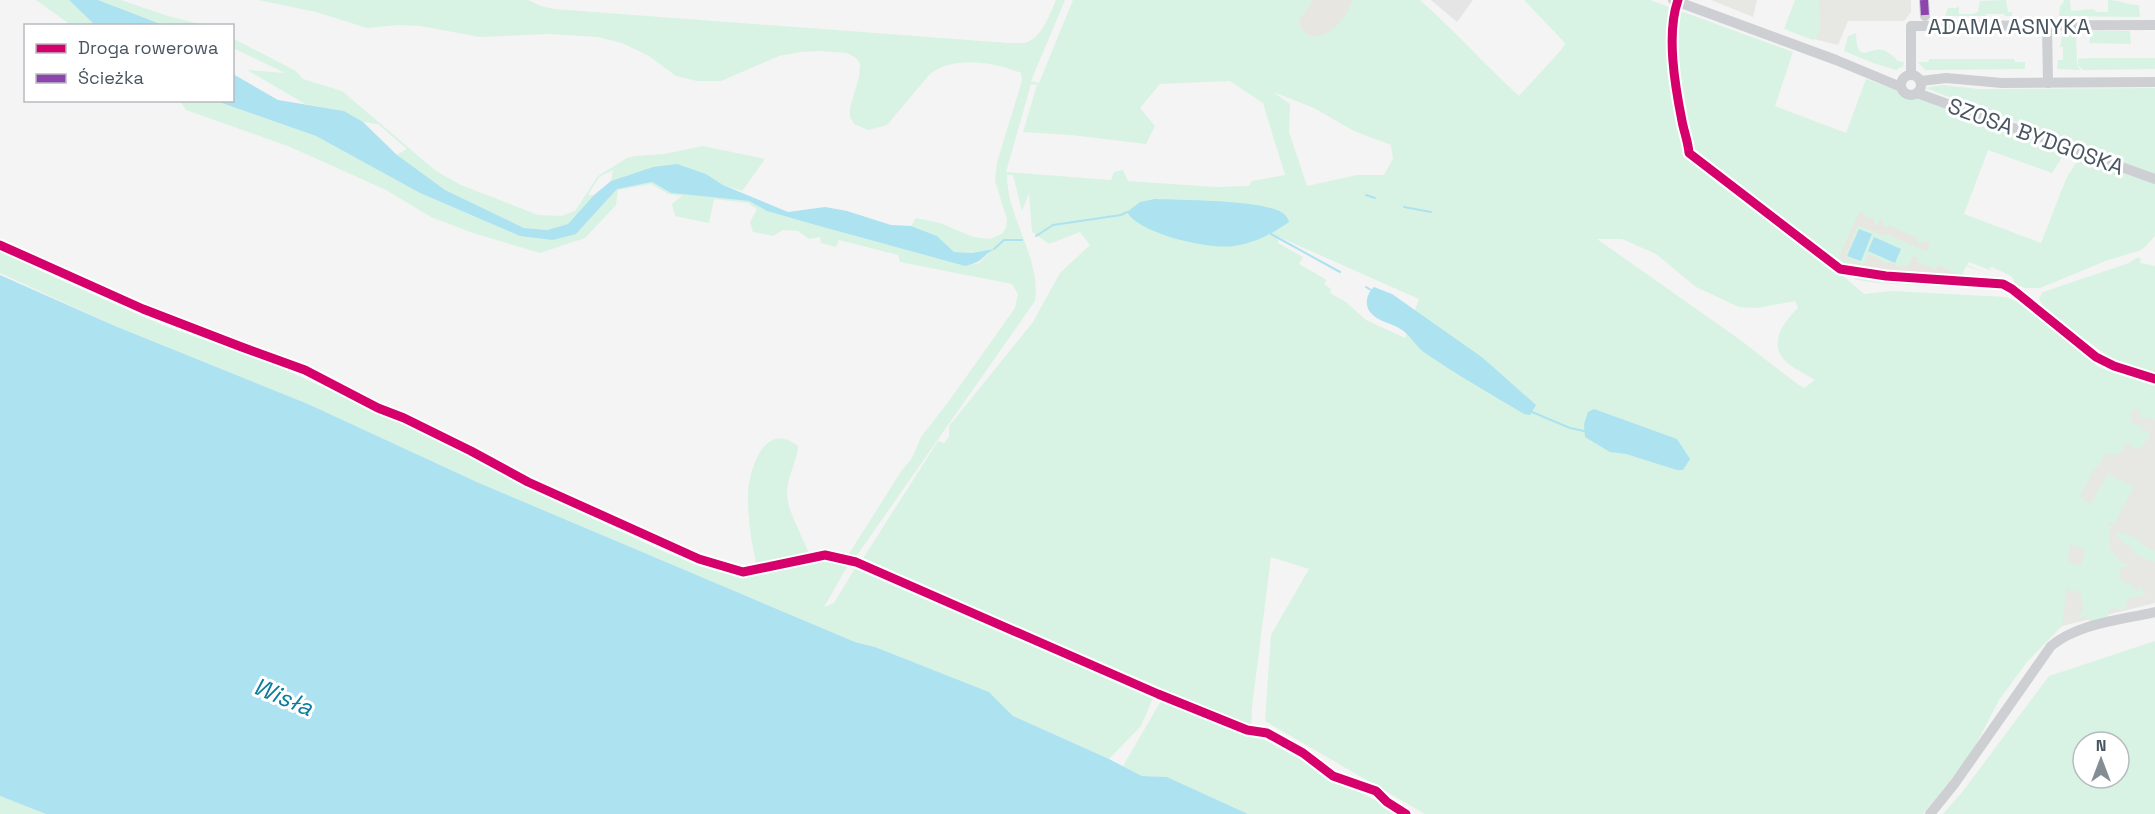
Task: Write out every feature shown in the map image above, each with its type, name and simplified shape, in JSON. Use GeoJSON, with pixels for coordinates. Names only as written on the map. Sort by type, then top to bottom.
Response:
{"type":"FeatureCollection","features":[{"type":"Feature","properties":{"kind":"street"},"geometry":{"type":"LineString","coordinates":[[1673,0],[1852,67],[1905,80],[1917,76],[1921,81],[1921,87],[1917,93],[1906,94],[1905,80]]}},
{"type":"Feature","properties":{"kind":"street"},"geometry":{"type":"LineString","coordinates":[[1924,0],[1925,16]]}},
{"type":"Feature","properties":{"kind":"street","name":"ADAMA ASNYKA"},"geometry":{"type":"LineString","coordinates":[[1905,80],[1911,26],[2155,25]]}},
{"type":"Feature","properties":{"kind":"street"},"geometry":{"type":"LineString","coordinates":[[2047,26],[2048,82]]}},
{"type":"Feature","properties":{"kind":"street"},"geometry":{"type":"LineString","coordinates":[[1921,81],[1946,78],[1992,82],[2155,82]]}},
{"type":"Feature","properties":{"kind":"street","name":"SZOSA BYDGOSKA"},"geometry":{"type":"LineString","coordinates":[[1917,93],[2155,178]]}},
{"type":"Feature","properties":{"kind":"street"},"geometry":{"type":"LineString","coordinates":[[0,245],[143,309],[305,370],[378,408],[404,418],[471,451],[528,482],[677,551],[743,572],[825,555],[856,562],[1158,694],[1247,730],[1267,733],[1303,753],[1333,776],[1376,790],[1387,802],[1406,814]]}},
{"type":"Feature","properties":{"kind":"street"},"geometry":{"type":"LineString","coordinates":[[1930,814],[1997,725],[2051,646],[2060,639],[2084,628],[2155,612]]}},
{"type":"Feature","properties":{"kind":"shaded area"},"geometry":{"type":"Polygon","coordinates":[[[1431,0],[1473,0],[1457,22],[1431,0]]]}},
{"type":"Feature","properties":{"kind":"shaded area"},"geometry":{"type":"Polygon","coordinates":[[[1711,0],[1757,0],[1753,17],[1711,0]]]}},
{"type":"Feature","properties":{"kind":"shaded area"},"geometry":{"type":"Polygon","coordinates":[[[1814,0],[1911,0],[1911,12],[1904,21],[1848,21],[1838,45],[1814,39],[1814,0]]]}},
{"type":"Feature","properties":{"kind":"shaded area"},"geometry":{"type":"Polygon","coordinates":[[[2137,387],[2155,394],[2155,603],[2062,626],[2071,511],[2137,387]]]}},
{"type":"Feature","properties":{"kind":"green space"},"geometry":{"type":"Polygon","coordinates":[[[36,0],[69,0],[94,24],[70,24],[36,0]]]}},
{"type":"Feature","properties":{"kind":"green space"},"geometry":{"type":"Polygon","coordinates":[[[98,0],[121,0],[200,24],[160,24],[98,0]]]}},
{"type":"Feature","properties":{"kind":"green space"},"geometry":{"type":"Polygon","coordinates":[[[258,0],[528,0],[554,9],[1024,43],[1040,32],[1056,0],[1065,0],[1031,81],[1039,83],[1073,0],[1420,0],[1519,96],[1565,43],[1524,0],[1650,0],[1793,52],[1775,106],[1846,133],[1866,79],[1896,90],[1906,98],[1918,98],[2066,151],[2052,173],[1988,150],[1964,214],[2041,243],[2066,179],[2080,156],[2155,183],[2155,236],[2145,247],[2040,288],[2025,288],[2014,284],[2011,276],[1992,267],[1989,268],[1992,271],[1969,262],[1967,265],[1988,274],[1966,266],[1962,275],[1981,277],[1996,283],[1895,276],[1855,271],[1837,266],[1834,268],[1864,294],[1891,291],[2006,297],[2029,306],[2097,366],[2141,380],[2144,383],[2155,381],[2155,420],[2136,416],[2140,411],[2138,408],[2132,411],[2131,423],[2140,425],[2143,430],[2150,432],[2150,436],[2142,447],[2136,449],[2131,447],[2128,441],[2120,454],[2116,453],[2113,456],[2106,452],[2080,496],[2090,505],[2108,474],[2134,487],[2114,524],[2109,522],[2108,524],[2113,528],[2109,531],[2110,549],[2123,564],[2129,566],[2119,570],[2120,578],[2124,583],[2133,585],[2136,591],[2141,587],[2146,594],[2128,599],[2124,611],[2115,608],[2109,610],[2108,617],[2089,622],[2086,616],[2077,618],[2083,611],[2081,594],[2075,590],[2070,591],[2067,586],[2062,626],[2027,662],[1999,700],[1970,756],[1923,814],[1425,814],[1265,721],[1271,635],[1309,569],[1271,557],[1251,729],[862,560],[938,441],[944,443],[949,437],[949,426],[1033,322],[1060,273],[1090,245],[1080,232],[1049,244],[1032,232],[1029,193],[1022,211],[1013,175],[1007,175],[1008,191],[1033,269],[1036,285],[1035,301],[855,558],[845,560],[912,458],[921,437],[1015,308],[1018,294],[1012,284],[900,262],[898,255],[839,240],[836,247],[821,243],[820,237],[809,239],[798,231],[783,230],[773,236],[753,232],[750,222],[757,209],[748,203],[714,199],[709,223],[675,216],[672,204],[682,196],[668,194],[651,184],[618,190],[616,205],[585,238],[540,253],[473,233],[431,217],[386,190],[288,146],[186,110],[181,102],[219,102],[316,136],[420,193],[520,236],[576,234],[617,189],[652,182],[671,193],[749,201],[767,211],[965,266],[979,263],[992,250],[972,253],[953,252],[937,236],[911,226],[916,218],[940,223],[973,237],[990,239],[1002,234],[1006,228],[1007,219],[995,181],[997,162],[1022,81],[1021,73],[987,63],[974,62],[950,64],[939,68],[930,74],[887,125],[868,130],[854,124],[850,117],[860,64],[856,58],[847,53],[800,52],[779,56],[721,81],[697,81],[676,76],[649,56],[622,43],[598,37],[550,34],[480,37],[420,26],[398,25],[367,28],[316,12],[258,0]],[[1230,81],[1160,84],[1140,108],[1155,126],[1146,144],[1023,132],[1037,85],[1031,84],[1006,172],[1111,180],[1114,172],[1123,170],[1128,181],[1215,187],[1249,186],[1252,181],[1285,175],[1263,103],[1230,81]],[[1273,92],[1290,104],[1289,132],[1307,186],[1357,175],[1384,175],[1393,159],[1391,145],[1354,131],[1314,108],[1273,92]],[[1279,237],[1278,243],[1303,257],[1299,264],[1327,280],[1324,284],[1331,289],[1330,293],[1346,302],[1366,320],[1405,338],[1419,299],[1279,237]],[[1597,239],[1804,388],[1815,380],[1790,365],[1779,351],[1779,336],[1782,329],[1798,308],[1795,301],[1757,308],[1739,307],[1696,287],[1656,254],[1622,239],[1597,239]],[[2069,544],[2068,562],[2081,566],[2086,550],[2069,544]]]}},
{"type":"Feature","properties":{"kind":"green space"},"geometry":{"type":"Polygon","coordinates":[[[1795,0],[1819,0],[1820,32],[1813,40],[1784,29],[1795,0]]]}},
{"type":"Feature","properties":{"kind":"green space"},"geometry":{"type":"Polygon","coordinates":[[[2006,0],[2008,12],[2012,12],[2012,16],[1986,14],[1986,16],[1945,16],[1948,8],[1959,6],[1959,14],[1973,14],[1978,12],[1980,1],[2006,0]]]}},
{"type":"Feature","properties":{"kind":"green space"},"geometry":{"type":"Polygon","coordinates":[[[2064,0],[2070,0],[2071,11],[2093,9],[2097,12],[2108,12],[2108,0],[2139,5],[2140,17],[2059,16],[2060,6],[2064,0]]]}},
{"type":"Feature","properties":{"kind":"green space"},"geometry":{"type":"Polygon","coordinates":[[[2091,31],[2130,31],[2131,44],[2089,43],[2091,31]]]}},
{"type":"Feature","properties":{"kind":"green space"},"geometry":{"type":"Polygon","coordinates":[[[2063,32],[2076,32],[2077,64],[2080,70],[2057,69],[2058,60],[2063,60],[2063,47],[2060,47],[2063,32]]]}},
{"type":"Feature","properties":{"kind":"green space"},"geometry":{"type":"Polygon","coordinates":[[[1856,33],[1857,43],[1862,52],[1883,50],[1898,61],[1904,62],[1903,66],[1896,70],[1844,51],[1848,36],[1856,33]]]}},
{"type":"Feature","properties":{"kind":"green space"},"geometry":{"type":"Polygon","coordinates":[[[234,39],[296,71],[303,79],[342,91],[436,171],[461,185],[538,215],[561,216],[575,211],[598,176],[627,158],[635,156],[664,154],[703,146],[765,159],[742,191],[723,185],[706,174],[653,167],[611,181],[613,170],[599,177],[588,195],[594,195],[568,224],[547,230],[524,228],[445,190],[396,155],[407,149],[378,124],[363,122],[344,111],[305,104],[247,70],[285,73],[234,48],[234,39]]]}},
{"type":"Feature","properties":{"kind":"green space"},"geometry":{"type":"Polygon","coordinates":[[[2155,58],[2155,69],[2083,70],[2078,65],[2078,59],[2155,58]]]}},
{"type":"Feature","properties":{"kind":"green space"},"geometry":{"type":"Polygon","coordinates":[[[1929,59],[2014,59],[2015,62],[2025,62],[2025,69],[1925,70],[1918,62],[1929,62],[1929,59]]]}},
{"type":"Feature","properties":{"kind":"green space"},"geometry":{"type":"Polygon","coordinates":[[[1942,85],[1979,89],[2155,88],[2155,174],[1925,88],[1942,85]]]}},
{"type":"Feature","properties":{"kind":"green space"},"geometry":{"type":"Polygon","coordinates":[[[0,245],[34,268],[162,325],[270,363],[349,399],[369,411],[407,424],[540,494],[667,553],[708,567],[758,571],[749,515],[748,497],[751,474],[760,452],[767,443],[776,439],[786,439],[798,446],[789,481],[787,500],[810,556],[845,560],[847,567],[824,607],[834,603],[857,565],[1151,694],[1153,698],[1141,726],[1109,759],[1013,716],[989,692],[875,647],[855,642],[479,483],[308,404],[115,326],[0,273],[0,245]]]}},
{"type":"Feature","properties":{"kind":"green space"},"geometry":{"type":"Polygon","coordinates":[[[2136,258],[2141,258],[2140,263],[2155,266],[2155,374],[2120,365],[2044,309],[2039,298],[2043,292],[2129,263],[2136,258]]]}},
{"type":"Feature","properties":{"kind":"green space"},"geometry":{"type":"Polygon","coordinates":[[[1848,274],[2005,288],[2003,290],[1878,283],[1857,280],[1848,274]]]}},
{"type":"Feature","properties":{"kind":"green space"},"geometry":{"type":"Polygon","coordinates":[[[2117,531],[2138,539],[2144,546],[2155,551],[2155,561],[2134,554],[2131,546],[2119,539],[2117,531]]]}},
{"type":"Feature","properties":{"kind":"green space"},"geometry":{"type":"Polygon","coordinates":[[[2155,641],[2155,814],[1943,814],[1963,791],[2049,676],[2155,641]]]}},
{"type":"Feature","properties":{"kind":"green space"},"geometry":{"type":"Polygon","coordinates":[[[1162,699],[1256,735],[1400,814],[1248,814],[1167,777],[1142,776],[1123,766],[1162,699]]]}},
{"type":"Feature","properties":{"kind":"green space"},"geometry":{"type":"Polygon","coordinates":[[[0,796],[46,814],[0,814],[0,796]]]}},
{"type":"Feature","properties":{"kind":"sand"},"geometry":{"type":"Polygon","coordinates":[[[1314,0],[1352,0],[1338,24],[1322,35],[1314,36],[1306,34],[1300,26],[1300,19],[1314,0]]]}},
{"type":"Feature","properties":{"kind":"sand"},"geometry":{"type":"Polygon","coordinates":[[[1860,211],[1868,218],[1873,217],[1875,225],[1879,225],[1879,219],[1883,221],[1883,226],[1889,227],[1889,224],[1918,238],[1919,244],[1925,241],[1930,243],[1927,251],[1858,225],[1845,257],[1862,264],[1866,262],[1869,254],[1888,264],[1889,262],[1908,267],[1913,256],[1918,258],[1917,262],[1936,269],[1938,265],[1962,276],[1861,267],[1839,257],[1860,211]]]}},
{"type":"Feature","properties":{"kind":"water"},"geometry":{"type":"Polygon","coordinates":[[[69,0],[98,0],[160,24],[94,24],[69,0]]]}},
{"type":"Feature","properties":{"kind":"water"},"geometry":{"type":"Polygon","coordinates":[[[234,75],[278,100],[344,111],[363,122],[397,155],[445,190],[524,228],[547,230],[568,224],[594,195],[611,181],[653,167],[677,164],[706,174],[723,185],[788,212],[825,207],[847,211],[891,225],[911,226],[937,236],[954,252],[972,253],[994,249],[978,261],[965,266],[767,211],[749,201],[671,193],[652,182],[617,189],[576,234],[553,240],[520,236],[420,193],[316,136],[219,102],[234,102],[234,75]]]}},
{"type":"Feature","properties":{"kind":"water"},"geometry":{"type":"Polygon","coordinates":[[[1155,199],[1220,201],[1256,205],[1281,212],[1289,222],[1263,237],[1242,245],[1223,247],[1193,243],[1145,227],[1127,212],[1140,202],[1155,199]]]}},
{"type":"Feature","properties":{"kind":"water"},"geometry":{"type":"Polygon","coordinates":[[[1859,229],[1872,234],[1861,261],[1847,256],[1859,229]]]}},
{"type":"Feature","properties":{"kind":"water"},"geometry":{"type":"Polygon","coordinates":[[[1874,237],[1901,249],[1895,263],[1868,251],[1874,237]]]}},
{"type":"Feature","properties":{"kind":"water","name":"Wisła"},"geometry":{"type":"Polygon","coordinates":[[[0,275],[115,326],[308,404],[479,483],[855,642],[875,647],[989,692],[1013,716],[1142,776],[1167,777],[1248,814],[46,814],[0,796],[0,275]]]}},
{"type":"Feature","properties":{"kind":"water"},"geometry":{"type":"Polygon","coordinates":[[[1374,287],[1392,294],[1483,358],[1536,405],[1530,415],[1524,414],[1449,369],[1422,351],[1402,330],[1373,315],[1368,309],[1367,302],[1368,295],[1374,287]]]}},
{"type":"Feature","properties":{"kind":"water"},"geometry":{"type":"Polygon","coordinates":[[[1594,409],[1677,439],[1690,459],[1683,470],[1677,470],[1626,454],[1610,452],[1585,437],[1584,424],[1588,412],[1594,409]]]}},
{"type":"Feature","properties":{"kind":"waterway"},"geometry":{"type":"LineString","coordinates":[[1366,195],[1375,198]]}},
{"type":"Feature","properties":{"kind":"waterway"},"geometry":{"type":"LineString","coordinates":[[1404,207],[1431,212]]}},
{"type":"Feature","properties":{"kind":"waterway"},"geometry":{"type":"LineString","coordinates":[[1036,236],[1053,225],[1121,215],[1127,212]]}},
{"type":"Feature","properties":{"kind":"waterway"},"geometry":{"type":"LineString","coordinates":[[1271,234],[1340,272]]}},
{"type":"Feature","properties":{"kind":"waterway"},"geometry":{"type":"LineString","coordinates":[[994,249],[1004,240],[1022,240]]}},
{"type":"Feature","properties":{"kind":"waterway"},"geometry":{"type":"LineString","coordinates":[[1366,287],[1371,290]]}},
{"type":"Feature","properties":{"kind":"waterway"},"geometry":{"type":"LineString","coordinates":[[1532,412],[1570,428],[1584,431]]}},
{"type":"Feature","properties":{"kind":"marked path"},"geometry":{"type":"LineString","coordinates":[[1924,0],[1925,16]]}},
{"type":"Feature","properties":{"kind":"cycle path"},"geometry":{"type":"LineString","coordinates":[[1678,0],[1674,14],[1672,44],[1674,76],[1689,153],[1840,269],[1886,276],[2003,284],[2096,357],[2114,366],[2155,379]]}},
{"type":"Feature","properties":{"kind":"cycle path"},"geometry":{"type":"LineString","coordinates":[[0,245],[143,309],[305,370],[378,408],[404,418],[471,451],[528,482],[699,559],[743,572],[825,555],[856,562],[1158,694],[1247,730],[1267,733],[1303,753],[1333,776],[1376,791],[1387,802],[1406,814]]}}]}
